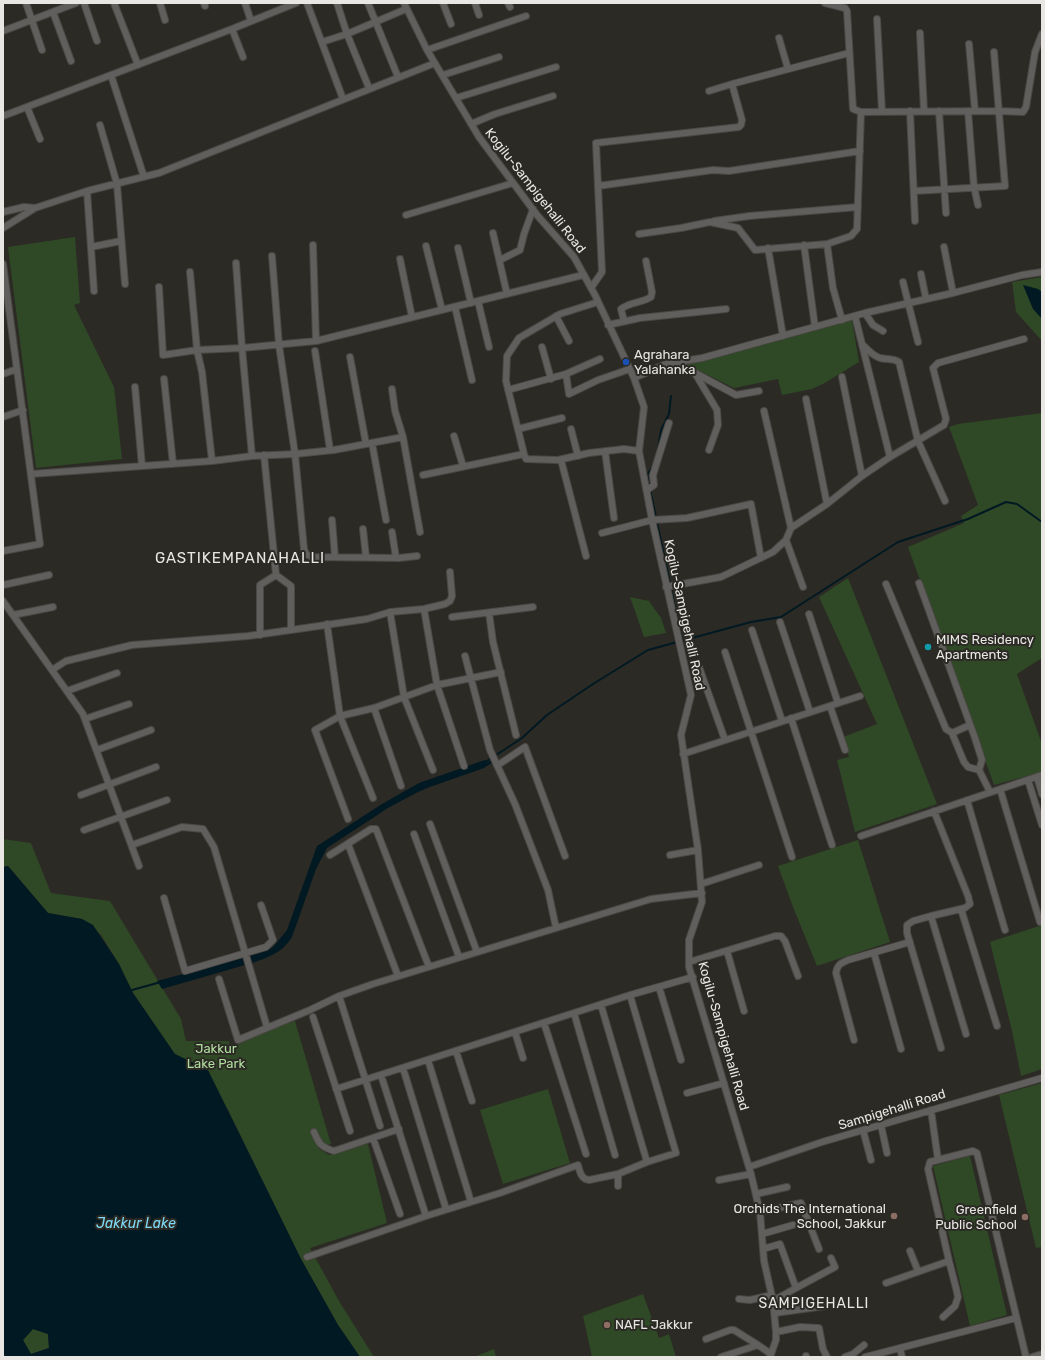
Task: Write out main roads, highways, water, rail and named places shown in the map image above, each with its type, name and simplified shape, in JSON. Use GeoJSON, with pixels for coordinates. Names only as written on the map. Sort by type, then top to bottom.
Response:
{"type":"FeatureCollection","features":[{"type":"Feature","properties":{"kind":"water"},"geometry":{"type":"Polygon","coordinates":[[[1023,285],[1038,289],[1042,292],[1042,319],[1033,309],[1023,285]]]}},
{"type":"Feature","properties":{"kind":"water"},"geometry":{"type":"Polygon","coordinates":[[[492,759],[493,762],[484,768],[427,788],[388,808],[327,848],[316,869],[292,937],[279,951],[252,963],[250,955],[273,947],[287,930],[317,846],[382,804],[419,783],[485,760],[487,763],[492,759]]]}},
{"type":"Feature","properties":{"kind":"water","name":"Jakkur Lake"},"geometry":{"type":"Polygon","coordinates":[[[8,866],[48,913],[82,919],[93,925],[119,964],[133,993],[175,1054],[208,1070],[301,1259],[338,1325],[360,1357],[6,1357],[3,1353],[3,867],[8,866]],[[33,1329],[23,1340],[31,1354],[49,1348],[48,1334],[33,1329]]]}},
{"type":"Feature","properties":{"kind":"water"},"geometry":{"type":"Polygon","coordinates":[[[243,958],[245,965],[162,989],[157,981],[243,958]]]}},
{"type":"Feature","properties":{"kind":"waterway"},"geometry":{"type":"LineString","coordinates":[[658,449],[661,430],[669,414],[671,396]]}},
{"type":"Feature","properties":{"kind":"waterway"},"geometry":{"type":"LineString","coordinates":[[653,466],[647,475],[682,640]]}},
{"type":"Feature","properties":{"kind":"waterway"},"geometry":{"type":"LineString","coordinates":[[484,763],[522,738],[547,715],[648,650],[751,622],[781,617],[898,542],[968,519],[1006,502],[1017,504],[1042,522]]}},
{"type":"Feature","properties":{"kind":"waterway"},"geometry":{"type":"LineString","coordinates":[[132,990],[161,982]]}},
{"type":"Feature","properties":{"kind":"place","name":"Agrahara Yalahanka"},"geometry":{"type":"Point","coordinates":[626,362]}},
{"type":"Feature","properties":{"kind":"place","name":"MIMS Residency Apartments"},"geometry":{"type":"Point","coordinates":[928,647]}},
{"type":"Feature","properties":{"kind":"place","name":"Orchids The International School, Jakkur"},"geometry":{"type":"Point","coordinates":[894,1216]}},
{"type":"Feature","properties":{"kind":"place","name":"Greenfield Public School"},"geometry":{"type":"Point","coordinates":[1025,1217]}},
{"type":"Feature","properties":{"kind":"place","name":"NAFL Jakkur"},"geometry":{"type":"Point","coordinates":[607,1325]}},
{"type":"Feature","properties":{"kind":"district","name":"GASTIKEMPANAHALLI"},"geometry":{"type":"Point","coordinates":[240,559]}},
{"type":"Feature","properties":{"kind":"district","name":"SAMPIGEHALLI"},"geometry":{"type":"Point","coordinates":[814,1304]}},
{"type":"Feature","properties":{"kind":"park label","name":"Jakkur Lake Park"},"geometry":{"type":"Point","coordinates":[216,1056]}}]}
